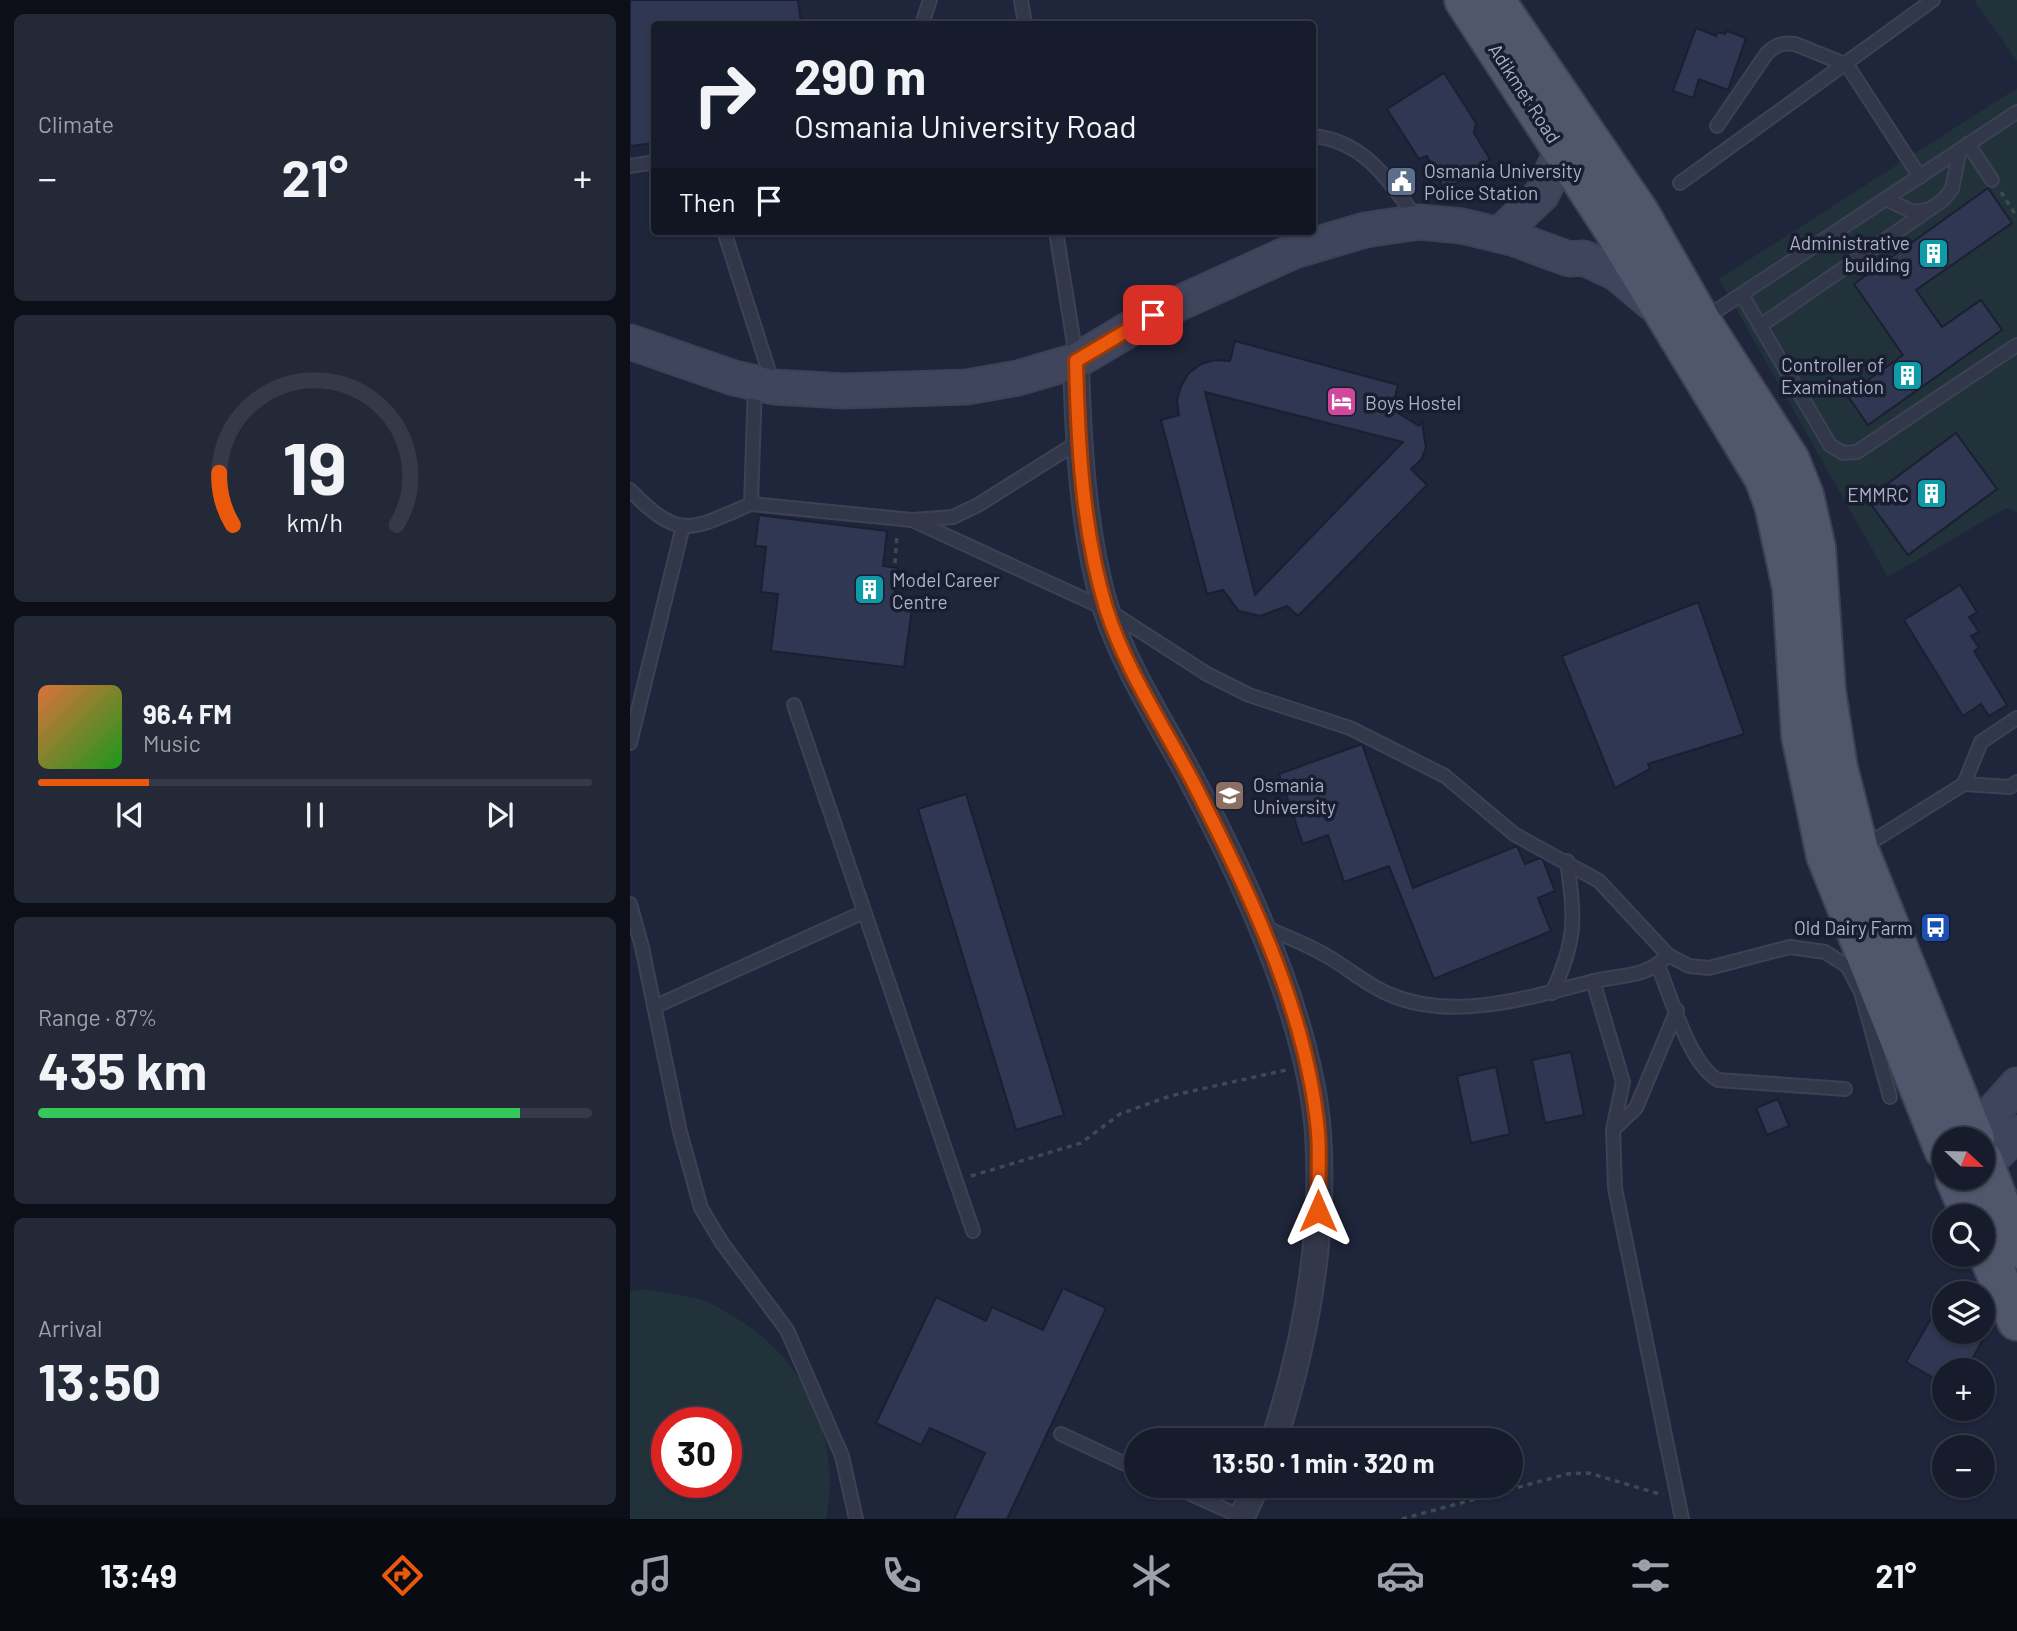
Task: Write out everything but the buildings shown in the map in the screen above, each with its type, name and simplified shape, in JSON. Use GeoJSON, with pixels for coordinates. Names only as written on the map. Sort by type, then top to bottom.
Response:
{"type":"FeatureCollection","features":[{"type":"Feature","properties":{"kind":"main road","name":"Adikmet Road"},"geometry":{"type":"LineString","coordinates":[[1464,0],[1562,150],[1688,325]]}},
{"type":"Feature","properties":{"kind":"main road","name":"Adikmet Road"},"geometry":{"type":"LineString","coordinates":[[1495,0],[1639,212],[1688,325]]}},
{"type":"Feature","properties":{"kind":"main road"},"geometry":{"type":"LineString","coordinates":[[1499,235],[1542,194],[1562,150]]}},
{"type":"Feature","properties":{"kind":"main road"},"geometry":{"type":"LineString","coordinates":[[630,342],[764,385],[844,391],[967,387],[1018,378],[1076,361],[1153,315],[1294,251],[1365,230],[1419,222],[1462,226],[1499,235],[1569,259],[1576,272],[1631,308],[1688,325],[1790,460],[1804,495],[1816,548],[1826,691],[1838,768],[1859,850],[1957,1127]]}},
{"type":"Feature","properties":{"kind":"main road"},"geometry":{"type":"LineString","coordinates":[[1688,325],[1764,478],[1774,505],[1792,588],[1801,736],[1826,856],[1952,1127]]}},
{"type":"Feature","properties":{"kind":"main road"},"geometry":{"type":"LineString","coordinates":[[1992,1127],[2017,1085]]}},
{"type":"Feature","properties":{"kind":"main road"},"geometry":{"type":"LineString","coordinates":[[1995,1148],[2017,1133]]}},
{"type":"Feature","properties":{"kind":"main road"},"geometry":{"type":"LineString","coordinates":[[1984,1190],[2017,1250]]}},
{"type":"Feature","properties":{"kind":"main road"},"geometry":{"type":"LineString","coordinates":[[1993,1267],[2017,1321]]}},
{"type":"Feature","properties":{"kind":"street"},"geometry":{"type":"LineString","coordinates":[[1076,361],[1078,442],[1106,609],[1143,692],[1196,788],[1260,925],[1290,1004],[1307,1066],[1318,1132],[1318,1237],[1294,1378],[1278,1428]]}},
{"type":"Feature","properties":{"kind":"street"},"geometry":{"type":"LineString","coordinates":[[1241,1518],[1250,1498]]}},
{"type":"Feature","properties":{"kind":"lane"},"geometry":{"type":"LineString","coordinates":[[923,21],[930,0]]}},
{"type":"Feature","properties":{"kind":"lane"},"geometry":{"type":"LineString","coordinates":[[1021,0],[1024,21]]}},
{"type":"Feature","properties":{"kind":"lane"},"geometry":{"type":"LineString","coordinates":[[1680,183],[1934,0]]}},
{"type":"Feature","properties":{"kind":"lane"},"geometry":{"type":"LineString","coordinates":[[1717,127],[1775,46],[1786,42],[1795,44],[1847,65],[1920,177]]}},
{"type":"Feature","properties":{"kind":"lane"},"geometry":{"type":"LineString","coordinates":[[1688,325],[1742,295],[2017,111]]}},
{"type":"Feature","properties":{"kind":"lane"},"geometry":{"type":"LineString","coordinates":[[1316,137],[1348,146],[1369,158],[1419,222]]}},
{"type":"Feature","properties":{"kind":"lane"},"geometry":{"type":"LineString","coordinates":[[1964,147],[1996,185]]}},
{"type":"Feature","properties":{"kind":"lane"},"geometry":{"type":"LineString","coordinates":[[1760,326],[1928,209],[1952,189],[1964,147]]}},
{"type":"Feature","properties":{"kind":"lane"},"geometry":{"type":"LineString","coordinates":[[630,166],[651,162]]}},
{"type":"Feature","properties":{"kind":"lane"},"geometry":{"type":"LineString","coordinates":[[1886,199],[1913,212],[1928,209]]}},
{"type":"Feature","properties":{"kind":"lane"},"geometry":{"type":"LineString","coordinates":[[725,235],[764,385],[751,504]]}},
{"type":"Feature","properties":{"kind":"lane"},"geometry":{"type":"LineString","coordinates":[[1057,235],[1076,361]]}},
{"type":"Feature","properties":{"kind":"lane"},"geometry":{"type":"LineString","coordinates":[[1742,295],[1830,445],[1843,453],[1857,452],[2017,345]]}},
{"type":"Feature","properties":{"kind":"lane"},"geometry":{"type":"LineString","coordinates":[[630,490],[660,519],[683,526],[703,525],[751,504],[912,520],[953,517],[964,513],[1078,442]]}},
{"type":"Feature","properties":{"kind":"lane"},"geometry":{"type":"LineString","coordinates":[[912,520],[1106,609],[1228,685],[1291,711],[1350,728],[1445,776],[1514,834],[1599,881],[1623,903],[1668,955],[1689,966],[1709,968],[1790,947],[1825,952],[1847,966],[1861,992],[1890,1097]]}},
{"type":"Feature","properties":{"kind":"lane"},"geometry":{"type":"LineString","coordinates":[[630,743],[660,631],[683,526]]}},
{"type":"Feature","properties":{"kind":"lane"},"geometry":{"type":"LineString","coordinates":[[794,705],[973,1231]]}},
{"type":"Feature","properties":{"kind":"lane"},"geometry":{"type":"LineString","coordinates":[[1964,784],[1980,742],[2017,718]]}},
{"type":"Feature","properties":{"kind":"lane"},"geometry":{"type":"LineString","coordinates":[[1859,850],[1964,784],[2010,787],[2017,782]]}},
{"type":"Feature","properties":{"kind":"lane"},"geometry":{"type":"LineString","coordinates":[[1552,993],[1567,960],[1573,933],[1574,909],[1567,862]]}},
{"type":"Feature","properties":{"kind":"lane"},"geometry":{"type":"LineString","coordinates":[[630,904],[680,1132],[701,1208],[722,1243],[788,1330],[842,1456],[856,1519]]}},
{"type":"Feature","properties":{"kind":"lane"},"geometry":{"type":"LineString","coordinates":[[654,1007],[864,912]]}},
{"type":"Feature","properties":{"kind":"lane"},"geometry":{"type":"LineString","coordinates":[[1260,925],[1325,954],[1389,995],[1416,1004],[1479,1005],[1552,993],[1593,981],[1640,974],[1658,966],[1668,955]]}},
{"type":"Feature","properties":{"kind":"lane"},"geometry":{"type":"LineString","coordinates":[[1658,966],[1698,1060],[1704,1070],[1718,1080],[1845,1089]]}},
{"type":"Feature","properties":{"kind":"lane"},"geometry":{"type":"LineString","coordinates":[[1593,981],[1623,1082],[1613,1130],[1615,1188],[1682,1519]]}},
{"type":"Feature","properties":{"kind":"lane"},"geometry":{"type":"LineString","coordinates":[[1613,1130],[1636,1108],[1677,1010]]}},
{"type":"Feature","properties":{"kind":"lane"},"geometry":{"type":"LineString","coordinates":[[1060,1434],[1124,1463]]}},
{"type":"Feature","properties":{"kind":"lane"},"geometry":{"type":"LineString","coordinates":[[1198,1498],[1241,1518]]}},
{"type":"Feature","properties":{"kind":"path"},"geometry":{"type":"LineString","coordinates":[[1996,185],[2017,217]]}},
{"type":"Feature","properties":{"kind":"path"},"geometry":{"type":"LineString","coordinates":[[895,563],[898,519]]}},
{"type":"Feature","properties":{"kind":"path"},"geometry":{"type":"LineString","coordinates":[[955,1180],[1080,1143],[1120,1114],[1170,1096],[1307,1066]]}},
{"type":"Feature","properties":{"kind":"path"},"geometry":{"type":"LineString","coordinates":[[1402,1519],[1567,1474],[1589,1474],[1678,1499]]}},
{"type":"Feature","properties":{"kind":"shaded area"},"geometry":{"type":"Polygon","coordinates":[[[1974,0],[2017,0],[2017,61],[1974,0]]]}},
{"type":"Feature","properties":{"kind":"shaded area"},"geometry":{"type":"Polygon","coordinates":[[[2017,88],[2017,512],[2006,508],[1888,577],[1719,279],[2017,88]]]}},
{"type":"Feature","properties":{"kind":"shaded area"},"geometry":{"type":"Polygon","coordinates":[[[645,1289],[706,1301],[757,1332],[779,1352],[812,1402],[822,1429],[828,1459],[830,1489],[826,1519],[630,1519],[630,1291],[645,1289]]]}},
{"type":"Feature","properties":{"kind":"place","name":"Osmania University Police Station"},"geometry":{"type":"Point","coordinates":[1401,181]}},
{"type":"Feature","properties":{"kind":"place","name":"Administrative building"},"geometry":{"type":"Point","coordinates":[1933,253]}},
{"type":"Feature","properties":{"kind":"place","name":"Controller of Examination"},"geometry":{"type":"Point","coordinates":[1907,375]}},
{"type":"Feature","properties":{"kind":"place","name":"Boys Hostel"},"geometry":{"type":"Point","coordinates":[1342,402]}},
{"type":"Feature","properties":{"kind":"place","name":"EMMRC"},"geometry":{"type":"Point","coordinates":[1932,494]}},
{"type":"Feature","properties":{"kind":"place","name":"Model Career Centre"},"geometry":{"type":"Point","coordinates":[869,590]}},
{"type":"Feature","properties":{"kind":"place","name":"Osmania University"},"geometry":{"type":"Point","coordinates":[1230,795]}},
{"type":"Feature","properties":{"kind":"place","name":"Old Dairy Farm"},"geometry":{"type":"Point","coordinates":[1936,927]}},
{"type":"Feature","properties":{"kind":"route"},"geometry":{"type":"LineString","coordinates":[[1153,315],[1076,361],[1078,442],[1091,537],[1106,609],[1143,692],[1207,810],[1260,925],[1290,1004],[1306,1060],[1318,1132],[1318,1211]]}}]}
